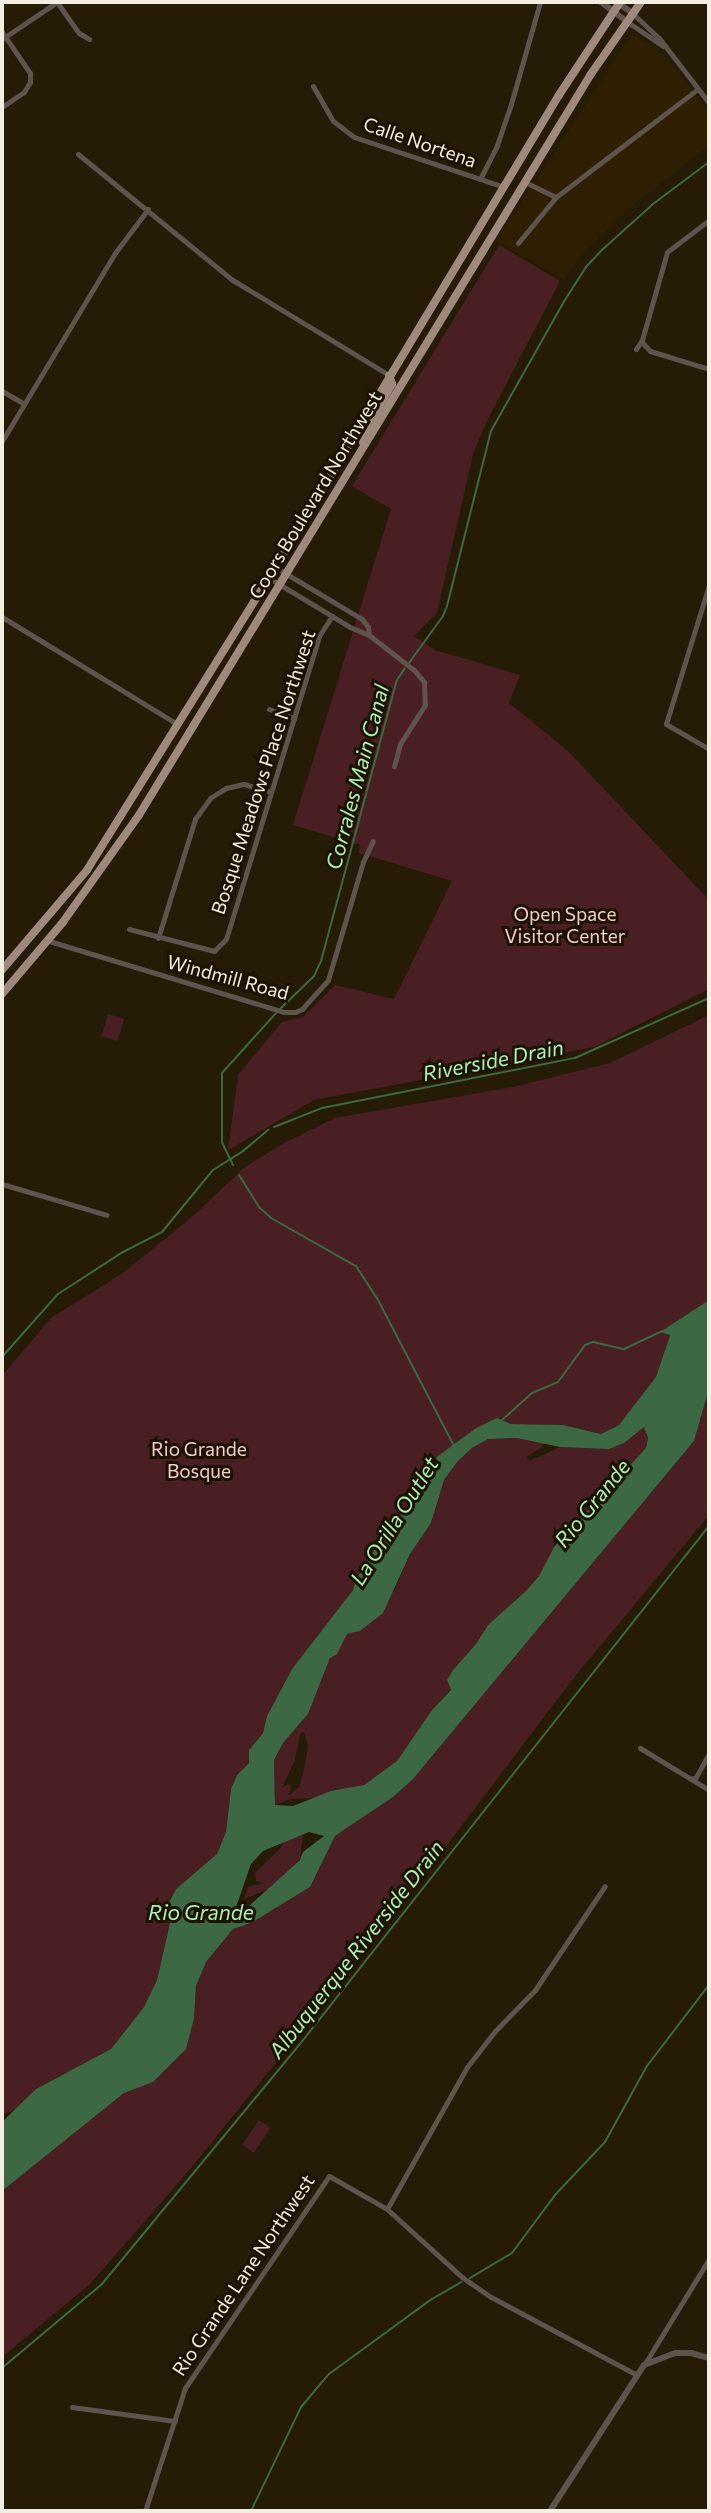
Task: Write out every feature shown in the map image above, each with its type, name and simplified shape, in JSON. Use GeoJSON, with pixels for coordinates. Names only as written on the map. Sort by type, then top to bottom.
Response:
{"type":"FeatureCollection","features":[{"type":"Feature","properties":{"kind":"main road","name":"Coors Boulevard Northwest"},"geometry":{"type":"LineString","coordinates":[[2,970],[87,870],[269,578],[389,375],[619,2]]}},
{"type":"Feature","properties":{"kind":"main road","name":"Coors Boulevard Northwest"},"geometry":{"type":"LineString","coordinates":[[2,994],[49,941],[139,816],[525,182],[626,21],[641,2]]}},
{"type":"Feature","properties":{"kind":"main road"},"geometry":{"type":"LineString","coordinates":[[362,449],[366,430],[392,384],[389,375]]}},
{"type":"Feature","properties":{"kind":"street"},"geometry":{"type":"LineString","coordinates":[[2,107],[24,92],[30,82],[30,73],[3,36],[57,2],[79,33],[89,39]]}},
{"type":"Feature","properties":{"kind":"street","name":"Calle Nortena"},"geometry":{"type":"LineString","coordinates":[[313,86],[333,121],[354,137],[480,179],[508,114],[540,2]]}},
{"type":"Feature","properties":{"kind":"street"},"geometry":{"type":"LineString","coordinates":[[601,2],[665,48]]}},
{"type":"Feature","properties":{"kind":"street"},"geometry":{"type":"LineString","coordinates":[[619,2],[665,48],[709,103]]}},
{"type":"Feature","properties":{"kind":"street"},"geometry":{"type":"LineString","coordinates":[[518,243],[556,197],[698,89]]}},
{"type":"Feature","properties":{"kind":"street"},"geometry":{"type":"LineString","coordinates":[[78,154],[231,279],[389,375]]}},
{"type":"Feature","properties":{"kind":"street"},"geometry":{"type":"LineString","coordinates":[[480,179],[505,187]]}},
{"type":"Feature","properties":{"kind":"street"},"geometry":{"type":"LineString","coordinates":[[525,182],[556,197]]}},
{"type":"Feature","properties":{"kind":"street"},"geometry":{"type":"LineString","coordinates":[[2,441],[115,253],[148,209]]}},
{"type":"Feature","properties":{"kind":"street"},"geometry":{"type":"LineString","coordinates":[[636,349],[641,341],[667,253],[709,220]]}},
{"type":"Feature","properties":{"kind":"street"},"geometry":{"type":"LineString","coordinates":[[641,341],[650,351],[709,369]]}},
{"type":"Feature","properties":{"kind":"street"},"geometry":{"type":"LineString","coordinates":[[2,391],[23,403]]}},
{"type":"Feature","properties":{"kind":"street"},"geometry":{"type":"LineString","coordinates":[[275,567],[362,619],[369,635]]}},
{"type":"Feature","properties":{"kind":"street"},"geometry":{"type":"LineString","coordinates":[[269,578],[369,635],[414,670],[424,682],[425,705],[400,744],[394,766]]}},
{"type":"Feature","properties":{"kind":"street"},"geometry":{"type":"LineString","coordinates":[[709,585],[666,724],[709,749]]}},
{"type":"Feature","properties":{"kind":"street","name":"Bosque Meadows Place Northwest"},"geometry":{"type":"LineString","coordinates":[[158,938],[214,951],[226,939],[319,636],[332,616]]}},
{"type":"Feature","properties":{"kind":"street"},"geometry":{"type":"LineString","coordinates":[[2,617],[177,724]]}},
{"type":"Feature","properties":{"kind":"street"},"geometry":{"type":"LineString","coordinates":[[269,709],[294,718]]}},
{"type":"Feature","properties":{"kind":"street"},"geometry":{"type":"LineString","coordinates":[[130,929],[158,938],[195,819],[210,798],[226,788],[244,784],[271,792]]}},
{"type":"Feature","properties":{"kind":"street","name":"Windmill Road"},"geometry":{"type":"LineString","coordinates":[[49,941],[284,1012],[302,1009],[328,980],[363,862],[373,841]]}},
{"type":"Feature","properties":{"kind":"street"},"geometry":{"type":"LineString","coordinates":[[2,1184],[107,1215]]}},
{"type":"Feature","properties":{"kind":"street"},"geometry":{"type":"LineString","coordinates":[[640,1748],[709,1790]]}},
{"type":"Feature","properties":{"kind":"street"},"geometry":{"type":"LineString","coordinates":[[691,1779],[696,1777],[709,1754]]}},
{"type":"Feature","properties":{"kind":"street"},"geometry":{"type":"LineString","coordinates":[[605,1886],[535,1990],[495,2031],[467,2067],[387,2209],[462,2277],[491,2297],[635,2374]]}},
{"type":"Feature","properties":{"kind":"street","name":"Rio Grande Lane Northwest"},"geometry":{"type":"LineString","coordinates":[[145,2511],[185,2388],[329,2176],[387,2209]]}},
{"type":"Feature","properties":{"kind":"street"},"geometry":{"type":"LineString","coordinates":[[550,2511],[709,2259]]}},
{"type":"Feature","properties":{"kind":"street"},"geometry":{"type":"LineString","coordinates":[[644,2365],[676,2353],[691,2353],[709,2358]]}},
{"type":"Feature","properties":{"kind":"street"},"geometry":{"type":"LineString","coordinates":[[72,2407],[175,2421]]}},
{"type":"Feature","properties":{"kind":"shaded area"},"geometry":{"type":"Polygon","coordinates":[[[632,34],[655,46],[670,61],[709,113],[709,146],[640,199],[581,255],[564,280],[496,241],[632,34]]]}},
{"type":"Feature","properties":{"kind":"green space","name":"Open Space Visitor Center"},"geometry":{"type":"Polygon","coordinates":[[[499,245],[560,281],[486,423],[473,454],[437,613],[414,636],[435,650],[520,675],[509,703],[567,750],[709,900],[709,989],[594,1047],[314,1100],[228,1150],[238,1075],[282,1022],[303,1017],[335,985],[394,999],[452,881],[359,853],[360,845],[293,825],[391,509],[352,486],[499,245]]]}},
{"type":"Feature","properties":{"kind":"green space"},"geometry":{"type":"Polygon","coordinates":[[[108,1014],[124,1019],[118,1041],[101,1036],[108,1014]]]}},
{"type":"Feature","properties":{"kind":"green space","name":"Rio Grande Bosque"},"geometry":{"type":"Polygon","coordinates":[[[709,1015],[709,1300],[661,1331],[670,1334],[656,1378],[619,1425],[601,1434],[563,1425],[511,1424],[497,1418],[476,1428],[438,1456],[413,1488],[412,1503],[383,1530],[372,1555],[356,1578],[353,1590],[292,1669],[267,1716],[263,1733],[249,1750],[249,1763],[237,1775],[231,1789],[226,1832],[217,1854],[176,1889],[167,1906],[170,1923],[157,1980],[144,2007],[111,2049],[36,2089],[16,2110],[2,2115],[2,1376],[51,1318],[123,1273],[193,1216],[245,1167],[284,1143],[335,1118],[513,1087],[610,1063],[709,1015]]]}},
{"type":"Feature","properties":{"kind":"green space"},"geometry":{"type":"Polygon","coordinates":[[[709,1389],[709,1515],[576,1675],[384,1928],[191,2168],[90,2284],[2,2357],[2,2191],[124,2093],[153,2082],[194,2018],[196,1986],[206,1962],[233,1929],[251,1923],[310,1887],[335,1836],[393,1797],[413,1779],[694,1441],[709,1389]]]}},
{"type":"Feature","properties":{"kind":"green space"},"geometry":{"type":"Polygon","coordinates":[[[644,1426],[648,1438],[646,1448],[554,1547],[539,1576],[526,1591],[488,1625],[476,1644],[453,1670],[448,1680],[451,1689],[432,1710],[397,1761],[364,1785],[313,1798],[291,1799],[275,1805],[274,1760],[283,1743],[308,1714],[330,1658],[347,1634],[360,1631],[395,1589],[410,1554],[431,1523],[444,1480],[457,1462],[472,1448],[488,1439],[517,1438],[544,1442],[541,1448],[526,1457],[530,1461],[560,1447],[609,1449],[624,1443],[644,1426]],[[304,1732],[300,1734],[295,1760],[282,1788],[288,1784],[291,1786],[288,1796],[299,1787],[308,1746],[304,1732]]]}},
{"type":"Feature","properties":{"kind":"green space"},"geometry":{"type":"Polygon","coordinates":[[[303,1834],[300,1859],[269,1889],[244,1899],[248,1887],[265,1883],[256,1881],[255,1873],[280,1849],[284,1841],[303,1834]]]}},
{"type":"Feature","properties":{"kind":"green space"},"geometry":{"type":"Polygon","coordinates":[[[259,2120],[271,2128],[254,2153],[242,2145],[259,2120]]]}},
{"type":"Feature","properties":{"kind":"water","name":"Rio Grande"},"geometry":{"type":"Polygon","coordinates":[[[709,1300],[709,1389],[694,1441],[413,1779],[393,1797],[335,1836],[310,1887],[251,1923],[233,1929],[206,1962],[196,1986],[194,2018],[186,2049],[153,2082],[124,2093],[2,2191],[2,2122],[36,2089],[111,2049],[144,2007],[157,1980],[170,1923],[167,1906],[176,1889],[217,1854],[226,1832],[231,1789],[237,1775],[249,1763],[249,1750],[263,1733],[267,1716],[292,1669],[353,1590],[356,1579],[372,1555],[383,1530],[412,1503],[413,1488],[425,1470],[438,1456],[476,1428],[497,1418],[511,1424],[563,1425],[601,1434],[619,1425],[656,1377],[670,1335],[660,1332],[709,1300]],[[644,1427],[624,1443],[609,1449],[560,1447],[517,1438],[488,1439],[472,1448],[457,1462],[444,1480],[431,1523],[410,1554],[383,1613],[360,1631],[347,1634],[337,1654],[330,1658],[308,1714],[283,1743],[274,1760],[275,1805],[293,1806],[331,1791],[364,1785],[397,1761],[432,1710],[451,1690],[447,1680],[488,1625],[526,1591],[539,1576],[554,1547],[646,1448],[648,1438],[644,1427]],[[309,1832],[263,1851],[251,1864],[235,1910],[237,1917],[300,1860],[303,1852],[324,1836],[309,1832]]]}},
{"type":"Feature","properties":{"kind":"waterway","name":"Corrales Main Canal"},"geometry":{"type":"LineString","coordinates":[[409,663],[443,616],[447,606],[491,431],[563,303],[586,267],[603,249],[653,204],[709,162]]}},
{"type":"Feature","properties":{"kind":"waterway","name":"Corrales Main Canal"},"geometry":{"type":"LineString","coordinates":[[281,1008],[314,976],[321,961],[397,680],[405,668]]}},
{"type":"Feature","properties":{"kind":"waterway","name":"Riverside Drain"},"geometry":{"type":"LineString","coordinates":[[274,1127],[322,1108],[575,1058],[709,998]]}},
{"type":"Feature","properties":{"kind":"waterway","name":"Corrales Main Canal"},"geometry":{"type":"LineString","coordinates":[[233,1165],[222,1142],[222,1073],[277,1012]]}},
{"type":"Feature","properties":{"kind":"waterway"},"geometry":{"type":"LineString","coordinates":[[2,1357],[58,1294],[123,1252],[162,1232],[213,1170],[243,1151],[268,1130]]}},
{"type":"Feature","properties":{"kind":"waterway","name":"La Orilla Outlet"},"geometry":{"type":"LineString","coordinates":[[239,1175],[260,1208],[271,1218],[356,1266],[377,1298],[455,1448]]}},
{"type":"Feature","properties":{"kind":"waterway"},"geometry":{"type":"LineString","coordinates":[[502,1420],[532,1393],[558,1382],[585,1345],[593,1342],[624,1349],[662,1331]]}},
{"type":"Feature","properties":{"kind":"waterway","name":"Albuquerque Riverside Drain"},"geometry":{"type":"LineString","coordinates":[[2,2368],[102,2284],[300,2044],[709,1526]]}},
{"type":"Feature","properties":{"kind":"waterway"},"geometry":{"type":"LineString","coordinates":[[470,2278],[512,2253],[555,2195],[605,2142],[647,2066],[709,1985]]}},
{"type":"Feature","properties":{"kind":"waterway"},"geometry":{"type":"LineString","coordinates":[[251,2511],[301,2407],[329,2374],[432,2299],[462,2282]]}}]}
